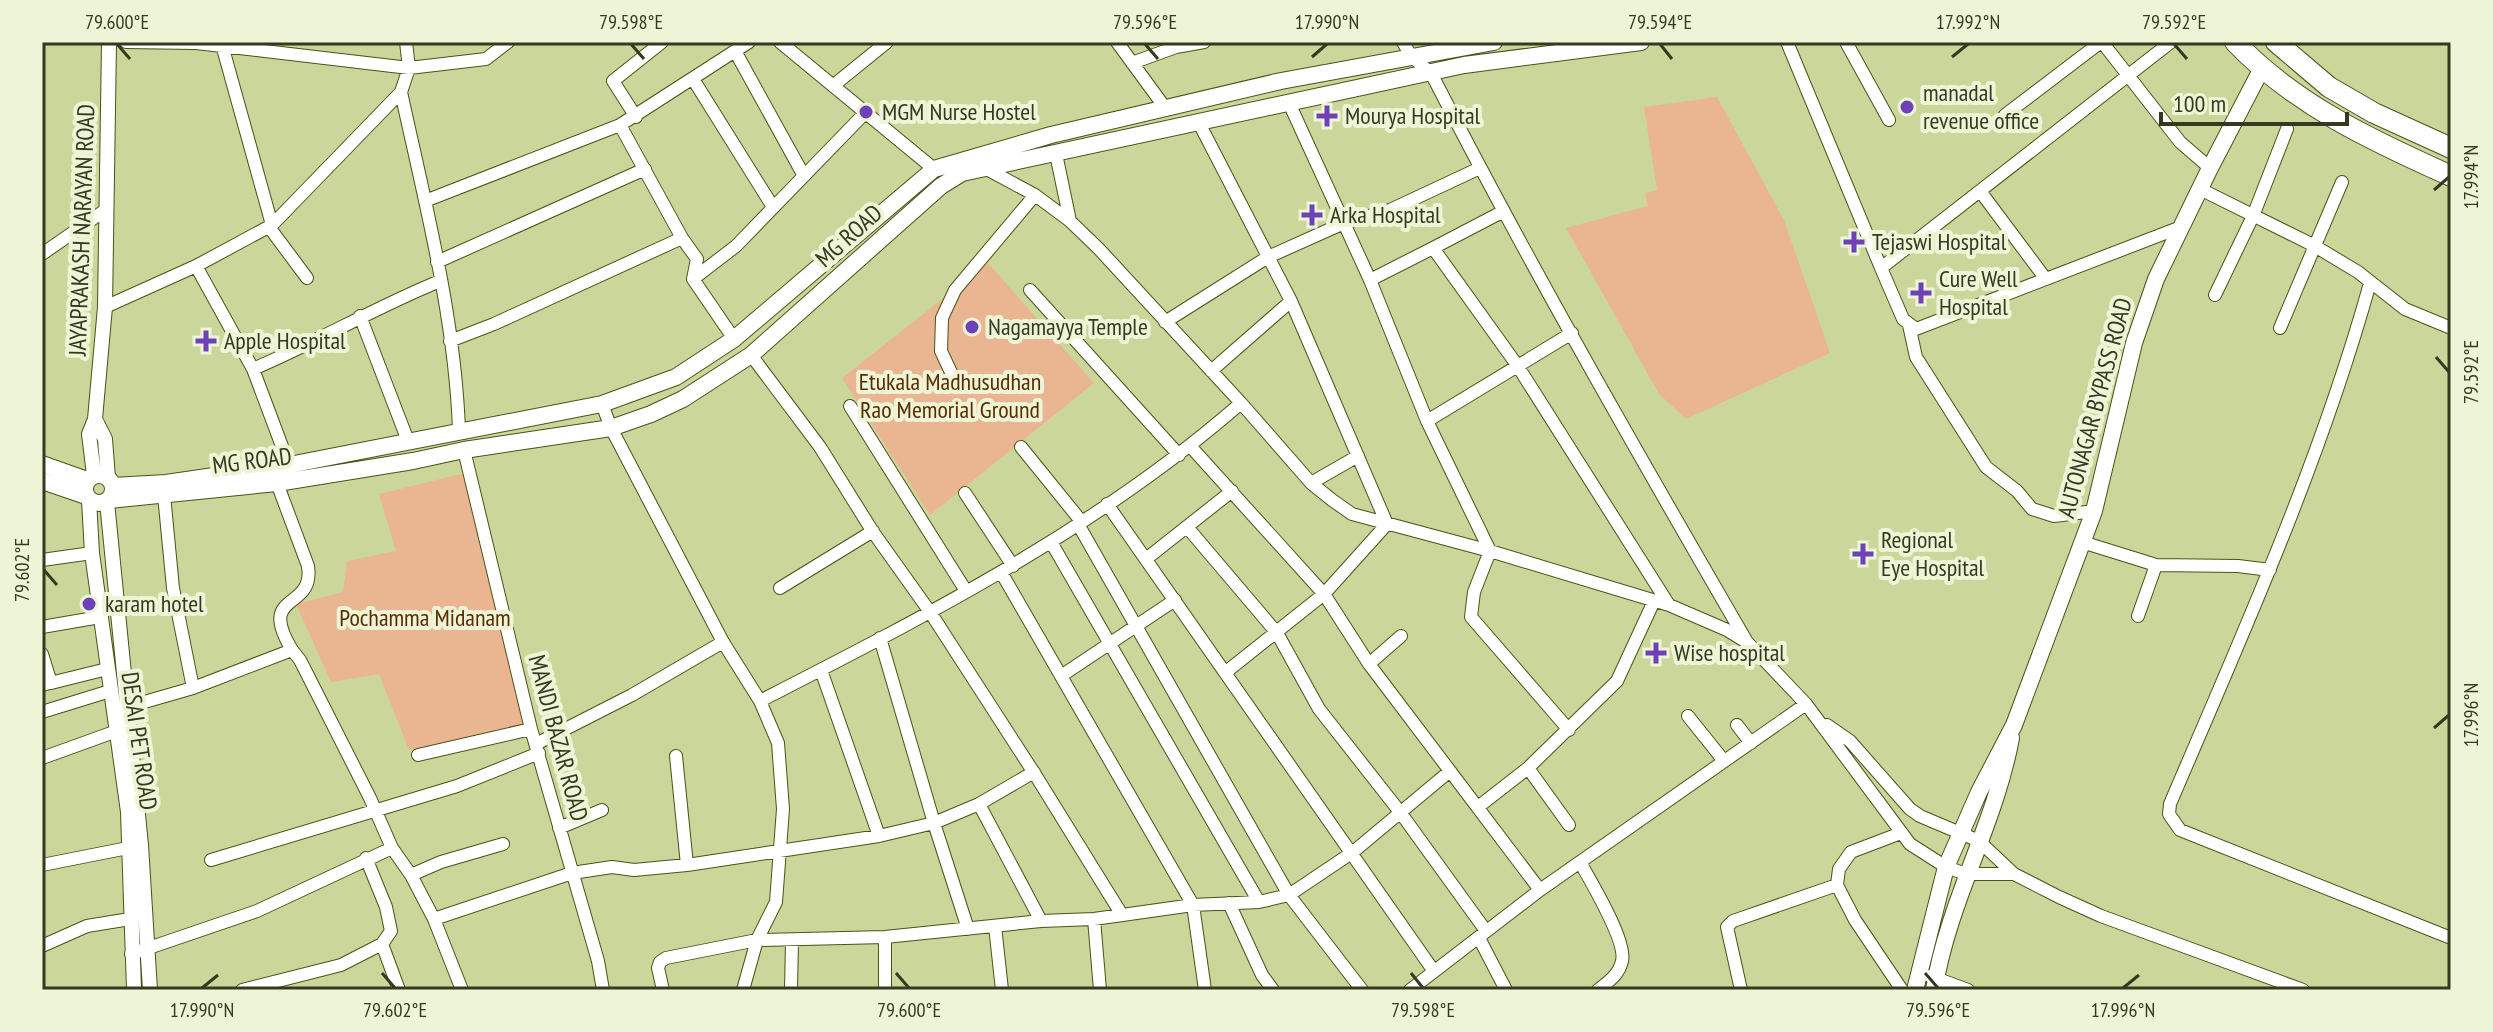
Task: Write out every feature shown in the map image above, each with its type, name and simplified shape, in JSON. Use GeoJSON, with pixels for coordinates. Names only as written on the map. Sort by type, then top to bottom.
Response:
{"type":"FeatureCollection","features":[{"type":"Feature","properties":{"kind":"highway"},"geometry":{"type":"LineString","coordinates":[[2235,42],[2261,70],[2337,122],[2451,176]]}},
{"type":"Feature","properties":{"kind":"highway"},"geometry":{"type":"LineString","coordinates":[[2276,42],[2329,87],[2374,113],[2451,148]]}},
{"type":"Feature","properties":{"kind":"main road","name":"MG ROAD"},"geometry":{"type":"LineString","coordinates":[[99,489],[166,483],[289,465],[602,404],[676,377],[734,339],[934,169],[1051,135],[1407,49],[1494,42]]}},
{"type":"Feature","properties":{"kind":"main road","name":"MG ROAD"},"geometry":{"type":"LineString","coordinates":[[99,489],[164,495],[277,483],[611,428],[683,399],[751,355],[941,186],[962,173],[1542,49],[1641,42]]}},
{"type":"Feature","properties":{"kind":"main road","name":"AUTONAGAR BYPASS ROAD"},"geometry":{"type":"LineString","coordinates":[[1915,990],[1946,867],[2014,725],[2094,511],[2134,343],[2156,279],[2261,70]]}},
{"type":"Feature","properties":{"kind":"main road"},"geometry":{"type":"LineString","coordinates":[[42,464],[99,489]]}},
{"type":"Feature","properties":{"kind":"main road"},"geometry":{"type":"LineString","coordinates":[[42,481],[99,489]]}},
{"type":"Feature","properties":{"kind":"main road","name":"AUTONAGAR BYPASS ROAD"},"geometry":{"type":"LineString","coordinates":[[1935,984],[1966,874],[2007,759],[2014,725]]}},
{"type":"Feature","properties":{"kind":"street","name":"JAYAPRAKASH NARAYAN ROAD"},"geometry":{"type":"LineString","coordinates":[[99,489],[88,445],[95,419],[105,307],[109,42]]}},
{"type":"Feature","properties":{"kind":"street"},"geometry":{"type":"LineString","coordinates":[[126,42],[196,42],[409,68],[486,59],[508,42]]}},
{"type":"Feature","properties":{"kind":"street"},"geometry":{"type":"LineString","coordinates":[[105,307],[196,266],[271,226],[401,92],[409,68],[406,42]]}},
{"type":"Feature","properties":{"kind":"street"},"geometry":{"type":"LineString","coordinates":[[636,117],[613,81],[662,42]]}},
{"type":"Feature","properties":{"kind":"street"},"geometry":{"type":"LineString","coordinates":[[425,201],[620,125],[749,42]]}},
{"type":"Feature","properties":{"kind":"street"},"geometry":{"type":"LineString","coordinates":[[780,42],[934,169]]}},
{"type":"Feature","properties":{"kind":"street"},"geometry":{"type":"LineString","coordinates":[[834,85],[887,42]]}},
{"type":"Feature","properties":{"kind":"street"},"geometry":{"type":"LineString","coordinates":[[1117,42],[1166,109]]}},
{"type":"Feature","properties":{"kind":"street"},"geometry":{"type":"LineString","coordinates":[[1132,63],[1176,47],[1204,42]]}},
{"type":"Feature","properties":{"kind":"street"},"geometry":{"type":"LineString","coordinates":[[1787,42],[1903,319],[1916,329],[2181,227]]}},
{"type":"Feature","properties":{"kind":"street"},"geometry":{"type":"LineString","coordinates":[[1846,42],[1889,120]]}},
{"type":"Feature","properties":{"kind":"street"},"geometry":{"type":"LineString","coordinates":[[2005,115],[2101,42],[2180,142],[2210,168]]}},
{"type":"Feature","properties":{"kind":"street"},"geometry":{"type":"LineString","coordinates":[[1881,268],[2171,42]]}},
{"type":"Feature","properties":{"kind":"street"},"geometry":{"type":"LineString","coordinates":[[222,45],[271,226],[307,278]]}},
{"type":"Feature","properties":{"kind":"street"},"geometry":{"type":"LineString","coordinates":[[1407,49],[1431,73],[1502,212],[1625,433],[1748,643],[1821,721],[1901,833],[1919,851],[1946,867],[1966,874],[2014,874]]}},
{"type":"Feature","properties":{"kind":"street"},"geometry":{"type":"LineString","coordinates":[[735,51],[804,176]]}},
{"type":"Feature","properties":{"kind":"street"},"geometry":{"type":"LineString","coordinates":[[693,79],[773,207]]}},
{"type":"Feature","properties":{"kind":"street"},"geometry":{"type":"LineString","coordinates":[[401,92],[437,262],[457,380],[459,430]]}},
{"type":"Feature","properties":{"kind":"street"},"geometry":{"type":"LineString","coordinates":[[1289,103],[1370,280],[1427,421],[1490,551],[1474,592],[1471,617],[1569,730]]}},
{"type":"Feature","properties":{"kind":"street"},"geometry":{"type":"LineString","coordinates":[[693,279],[736,246],[866,112]]}},
{"type":"Feature","properties":{"kind":"street"},"geometry":{"type":"LineString","coordinates":[[1199,123],[1291,301],[1387,524]]}},
{"type":"Feature","properties":{"kind":"street"},"geometry":{"type":"LineString","coordinates":[[620,125],[682,238],[697,259],[693,279],[734,339]]}},
{"type":"Feature","properties":{"kind":"street"},"geometry":{"type":"LineString","coordinates":[[2215,295],[2253,216],[2287,129]]}},
{"type":"Feature","properties":{"kind":"street"},"geometry":{"type":"LineString","coordinates":[[1056,154],[1070,221]]}},
{"type":"Feature","properties":{"kind":"street"},"geometry":{"type":"LineString","coordinates":[[966,159],[1035,195],[1070,221],[1241,403],[1311,483],[1352,514],[1490,551],[1669,605],[1727,630],[1748,643]]}},
{"type":"Feature","properties":{"kind":"street"},"geometry":{"type":"LineString","coordinates":[[1165,322],[1268,257],[1344,223],[1390,210],[1480,168]]}},
{"type":"Feature","properties":{"kind":"street"},"geometry":{"type":"LineString","coordinates":[[437,262],[645,169]]}},
{"type":"Feature","properties":{"kind":"street"},"geometry":{"type":"LineString","coordinates":[[2280,328],[2342,182]]}},
{"type":"Feature","properties":{"kind":"street"},"geometry":{"type":"LineString","coordinates":[[2200,189],[2313,245],[2358,272],[2405,309],[2451,328]]}},
{"type":"Feature","properties":{"kind":"street"},"geometry":{"type":"LineString","coordinates":[[1980,191],[2045,278]]}},
{"type":"Feature","properties":{"kind":"street"},"geometry":{"type":"LineString","coordinates":[[956,383],[941,351],[942,318],[955,290],[1035,195]]}},
{"type":"Feature","properties":{"kind":"street"},"geometry":{"type":"LineString","coordinates":[[42,254],[107,209]]}},
{"type":"Feature","properties":{"kind":"street"},"geometry":{"type":"LineString","coordinates":[[1370,280],[1502,212]]}},
{"type":"Feature","properties":{"kind":"street"},"geometry":{"type":"LineString","coordinates":[[450,341],[682,238]]}},
{"type":"Feature","properties":{"kind":"street"},"geometry":{"type":"LineString","coordinates":[[1433,248],[1517,365],[1669,605]]}},
{"type":"Feature","properties":{"kind":"street"},"geometry":{"type":"LineString","coordinates":[[196,266],[253,369],[289,465]]}},
{"type":"Feature","properties":{"kind":"street"},"geometry":{"type":"LineString","coordinates":[[253,369],[306,347],[360,316],[440,281]]}},
{"type":"Feature","properties":{"kind":"street"},"geometry":{"type":"LineString","coordinates":[[2370,283],[2325,428],[2270,570],[2170,804],[2169,814],[2180,830],[2451,938]]}},
{"type":"Feature","properties":{"kind":"street"},"geometry":{"type":"LineString","coordinates":[[1030,290],[1179,455]]}},
{"type":"Feature","properties":{"kind":"street"},"geometry":{"type":"LineString","coordinates":[[1211,371],[1291,301]]}},
{"type":"Feature","properties":{"kind":"street"},"geometry":{"type":"LineString","coordinates":[[360,316],[408,441]]}},
{"type":"Feature","properties":{"kind":"street"},"geometry":{"type":"LineString","coordinates":[[1909,325],[1916,357],[1986,467],[2017,491],[2032,509],[2054,516],[2094,511]]}},
{"type":"Feature","properties":{"kind":"street"},"geometry":{"type":"LineString","coordinates":[[1427,421],[1572,333]]}},
{"type":"Feature","properties":{"kind":"street"},"geometry":{"type":"LineString","coordinates":[[751,355],[820,447],[873,531],[930,612],[1122,915]]}},
{"type":"Feature","properties":{"kind":"street"},"geometry":{"type":"LineString","coordinates":[[760,701],[930,612],[1051,542],[1191,447],[1241,403]]}},
{"type":"Feature","properties":{"kind":"street"},"geometry":{"type":"LineString","coordinates":[[602,404],[611,428],[723,642],[760,701],[778,743],[783,809],[776,902],[757,940],[743,990]]}},
{"type":"Feature","properties":{"kind":"street"},"geometry":{"type":"LineString","coordinates":[[850,406],[966,591]]}},
{"type":"Feature","properties":{"kind":"street"},"geometry":{"type":"LineString","coordinates":[[1021,447],[1080,522],[1289,895],[1362,990]]}},
{"type":"Feature","properties":{"kind":"street"},"geometry":{"type":"LineString","coordinates":[[1191,447],[1324,594],[1369,664],[1540,890]]}},
{"type":"Feature","properties":{"kind":"street","name":"MANDI BAZAR ROAD"},"geometry":{"type":"LineString","coordinates":[[464,450],[531,729],[598,961],[603,990]]}},
{"type":"Feature","properties":{"kind":"street"},"geometry":{"type":"LineString","coordinates":[[1311,483],[1358,456]]}},
{"type":"Feature","properties":{"kind":"street"},"geometry":{"type":"LineString","coordinates":[[277,483],[310,579],[308,587],[283,608],[279,617],[281,631],[307,674],[392,848],[411,875],[434,919],[462,990]]}},
{"type":"Feature","properties":{"kind":"street","name":"DESAI PET ROAD"},"geometry":{"type":"LineString","coordinates":[[99,489],[92,553],[114,732],[135,846],[130,919],[134,990]]}},
{"type":"Feature","properties":{"kind":"street","name":"DESAI PET ROAD"},"geometry":{"type":"LineString","coordinates":[[99,489],[127,707],[135,846],[150,990]]}},
{"type":"Feature","properties":{"kind":"street"},"geometry":{"type":"LineString","coordinates":[[1146,559],[1232,491]]}},
{"type":"Feature","properties":{"kind":"street"},"geometry":{"type":"LineString","coordinates":[[965,493],[1061,676],[1193,905],[1205,990]]}},
{"type":"Feature","properties":{"kind":"street"},"geometry":{"type":"LineString","coordinates":[[164,495],[173,588],[193,688]]}},
{"type":"Feature","properties":{"kind":"street"},"geometry":{"type":"LineString","coordinates":[[1107,504],[1433,970]]}},
{"type":"Feature","properties":{"kind":"street"},"geometry":{"type":"LineString","coordinates":[[1226,672],[1324,594],[1387,524]]}},
{"type":"Feature","properties":{"kind":"street"},"geometry":{"type":"LineString","coordinates":[[1187,527],[1277,633],[1319,709],[1400,812],[1482,935],[1506,990]]}},
{"type":"Feature","properties":{"kind":"street"},"geometry":{"type":"LineString","coordinates":[[780,588],[873,531]]}},
{"type":"Feature","properties":{"kind":"street"},"geometry":{"type":"LineString","coordinates":[[1051,542],[1259,902]]}},
{"type":"Feature","properties":{"kind":"street"},"geometry":{"type":"LineString","coordinates":[[2082,542],[2156,565],[2238,566],[2270,570]]}},
{"type":"Feature","properties":{"kind":"street"},"geometry":{"type":"LineString","coordinates":[[42,560],[92,553]]}},
{"type":"Feature","properties":{"kind":"street"},"geometry":{"type":"LineString","coordinates":[[2138,616],[2156,565]]}},
{"type":"Feature","properties":{"kind":"street"},"geometry":{"type":"LineString","coordinates":[[1061,676],[1175,600]]}},
{"type":"Feature","properties":{"kind":"street"},"geometry":{"type":"LineString","coordinates":[[1478,807],[1528,768],[1617,681],[1654,601]]}},
{"type":"Feature","properties":{"kind":"street"},"geometry":{"type":"LineString","coordinates":[[42,627],[100,617]]}},
{"type":"Feature","properties":{"kind":"street"},"geometry":{"type":"LineString","coordinates":[[1369,664],[1401,636]]}},
{"type":"Feature","properties":{"kind":"street"},"geometry":{"type":"LineString","coordinates":[[880,638],[968,929]]}},
{"type":"Feature","properties":{"kind":"street"},"geometry":{"type":"LineString","coordinates":[[211,860],[457,786],[537,749],[723,642]]}},
{"type":"Feature","properties":{"kind":"street"},"geometry":{"type":"LineString","coordinates":[[127,707],[193,688],[292,650]]}},
{"type":"Feature","properties":{"kind":"street"},"geometry":{"type":"LineString","coordinates":[[42,654],[46,684],[107,669]]}},
{"type":"Feature","properties":{"kind":"street"},"geometry":{"type":"LineString","coordinates":[[821,670],[879,836]]}},
{"type":"Feature","properties":{"kind":"street"},"geometry":{"type":"LineString","coordinates":[[42,712],[110,691]]}},
{"type":"Feature","properties":{"kind":"street"},"geometry":{"type":"LineString","coordinates":[[1410,990],[1540,890],[1806,704]]}},
{"type":"Feature","properties":{"kind":"street"},"geometry":{"type":"LineString","coordinates":[[1688,716],[1724,761]]}},
{"type":"Feature","properties":{"kind":"street"},"geometry":{"type":"LineString","coordinates":[[1821,721],[1850,741],[1910,809],[1979,841],[2014,874],[2101,916],[2303,990]]}},
{"type":"Feature","properties":{"kind":"street"},"geometry":{"type":"LineString","coordinates":[[1737,725],[1751,743]]}},
{"type":"Feature","properties":{"kind":"street"},"geometry":{"type":"LineString","coordinates":[[418,755],[531,729]]}},
{"type":"Feature","properties":{"kind":"street"},"geometry":{"type":"LineString","coordinates":[[42,758],[114,732]]}},
{"type":"Feature","properties":{"kind":"street"},"geometry":{"type":"LineString","coordinates":[[676,756],[687,865]]}},
{"type":"Feature","properties":{"kind":"street"},"geometry":{"type":"LineString","coordinates":[[1528,768],[1569,825]]}},
{"type":"Feature","properties":{"kind":"street"},"geometry":{"type":"LineString","coordinates":[[663,990],[658,968],[666,958],[757,940],[885,937],[1041,921],[1094,919],[1193,905],[1259,902],[1289,895],[1353,852],[1450,771]]}},
{"type":"Feature","properties":{"kind":"street"},"geometry":{"type":"LineString","coordinates":[[434,919],[572,873],[612,867],[653,869],[687,865],[879,836],[934,823],[979,804],[1034,772]]}},
{"type":"Feature","properties":{"kind":"street"},"geometry":{"type":"LineString","coordinates":[[979,804],[1041,921]]}},
{"type":"Feature","properties":{"kind":"street"},"geometry":{"type":"LineString","coordinates":[[559,828],[602,810]]}},
{"type":"Feature","properties":{"kind":"street"},"geometry":{"type":"LineString","coordinates":[[1901,833],[1851,852],[1839,869],[1837,885],[1855,920],[1902,990]]}},
{"type":"Feature","properties":{"kind":"street"},"geometry":{"type":"LineString","coordinates":[[411,875],[441,862],[503,844]]}},
{"type":"Feature","properties":{"kind":"street"},"geometry":{"type":"LineString","coordinates":[[42,865],[135,846]]}},
{"type":"Feature","properties":{"kind":"street"},"geometry":{"type":"LineString","coordinates":[[131,954],[257,911],[392,848]]}},
{"type":"Feature","properties":{"kind":"street"},"geometry":{"type":"LineString","coordinates":[[242,990],[341,965],[382,944],[391,931],[390,919],[366,858]]}},
{"type":"Feature","properties":{"kind":"street"},"geometry":{"type":"LineString","coordinates":[[1580,862],[1614,927],[1623,956],[1616,974],[1598,990]]}},
{"type":"Feature","properties":{"kind":"street"},"geometry":{"type":"LineString","coordinates":[[1741,990],[1727,927],[1733,921],[1837,885]]}},
{"type":"Feature","properties":{"kind":"street"},"geometry":{"type":"LineString","coordinates":[[1229,903],[1262,975],[1273,990]]}},
{"type":"Feature","properties":{"kind":"street"},"geometry":{"type":"LineString","coordinates":[[42,946],[87,926],[130,919]]}},
{"type":"Feature","properties":{"kind":"street"},"geometry":{"type":"LineString","coordinates":[[1094,919],[1100,990]]}},
{"type":"Feature","properties":{"kind":"street"},"geometry":{"type":"LineString","coordinates":[[995,926],[1002,990]]}},
{"type":"Feature","properties":{"kind":"street"},"geometry":{"type":"LineString","coordinates":[[885,937],[885,990]]}},
{"type":"Feature","properties":{"kind":"street"},"geometry":{"type":"LineString","coordinates":[[791,990],[792,941]]}},
{"type":"Feature","properties":{"kind":"street"},"geometry":{"type":"LineString","coordinates":[[382,944],[399,990]]}},
{"type":"Feature","properties":{"kind":"street"},"geometry":{"type":"LineString","coordinates":[[1919,972],[1935,984],[1968,990]]}},
{"type":"Feature","properties":{"kind":"street"},"geometry":{"type":"LineString","coordinates":[[2261,990],[2266,977]]}},
{"type":"Feature","properties":{"kind":"green space"},"geometry":{"type":"Polygon","coordinates":[[[1717,97],[1784,220],[1830,353],[1686,419],[1659,394],[1566,228],[1648,206],[1645,193],[1657,190],[1644,107],[1717,97]]]}},
{"type":"Feature","properties":{"kind":"green space","name":"Etukala Madhusudhan Rao Memorial Ground"},"geometry":{"type":"Polygon","coordinates":[[[988,263],[1094,383],[930,515],[842,378],[988,263]]]}},
{"type":"Feature","properties":{"kind":"green space","name":"Pochamma Midanam"},"geometry":{"type":"Polygon","coordinates":[[[465,473],[525,729],[409,750],[379,674],[331,682],[296,604],[343,592],[347,561],[396,551],[379,494],[465,473]]]}},
{"type":"Feature","properties":{"kind":"place","name":"manadal revenue office"},"geometry":{"type":"Point","coordinates":[1907,107]}},
{"type":"Feature","properties":{"kind":"place","name":"MGM Nurse Hostel"},"geometry":{"type":"Point","coordinates":[866,112]}},
{"type":"Feature","properties":{"kind":"place","name":"Mourya Hospital"},"geometry":{"type":"Point","coordinates":[1327,116]}},
{"type":"Feature","properties":{"kind":"place","name":"Arka Hospital"},"geometry":{"type":"Point","coordinates":[1312,215]}},
{"type":"Feature","properties":{"kind":"place","name":"Tejaswi Hospital"},"geometry":{"type":"Point","coordinates":[1854,242]}},
{"type":"Feature","properties":{"kind":"place","name":"Cure Well Hospital"},"geometry":{"type":"Point","coordinates":[1921,293]}},
{"type":"Feature","properties":{"kind":"place","name":"Nagamayya Temple"},"geometry":{"type":"Point","coordinates":[972,327]}},
{"type":"Feature","properties":{"kind":"place","name":"Apple Hospital"},"geometry":{"type":"Point","coordinates":[206,341]}},
{"type":"Feature","properties":{"kind":"place","name":"Regional Eye Hospital"},"geometry":{"type":"Point","coordinates":[1863,554]}},
{"type":"Feature","properties":{"kind":"place","name":"karam hotel"},"geometry":{"type":"Point","coordinates":[89,604]}},
{"type":"Feature","properties":{"kind":"place","name":"Wise hospital"},"geometry":{"type":"Point","coordinates":[1656,653]}}]}
